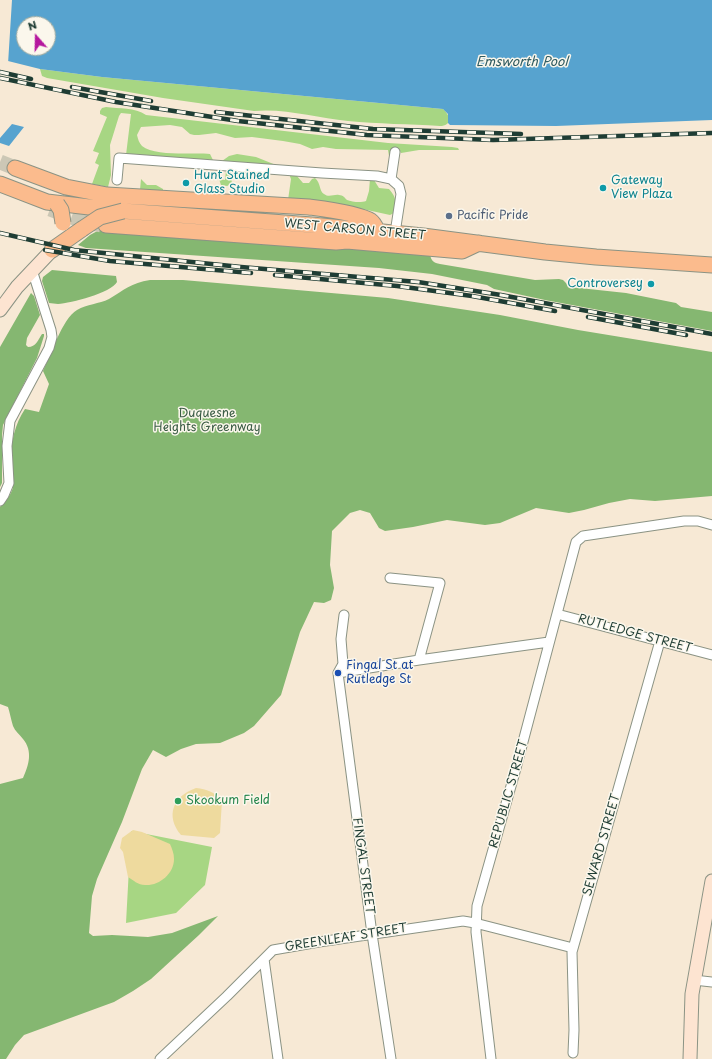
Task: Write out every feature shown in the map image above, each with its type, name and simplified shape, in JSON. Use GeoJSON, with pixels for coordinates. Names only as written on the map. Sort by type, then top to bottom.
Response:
{"type":"FeatureCollection","features":[{"type":"Feature","properties":{"kind":"main road"},"geometry":{"type":"LineString","coordinates":[[15,168],[66,187],[107,195],[309,207],[334,210],[352,214],[372,222],[378,232]]}},
{"type":"Feature","properties":{"kind":"main road","name":"WEST CARSON STREET"},"geometry":{"type":"LineString","coordinates":[[0,184],[38,199],[58,204],[123,211],[312,225],[395,233],[596,257],[712,265]]}},
{"type":"Feature","properties":{"kind":"main road"},"geometry":{"type":"LineString","coordinates":[[52,250],[61,236],[64,223],[58,204]]}},
{"type":"Feature","properties":{"kind":"main road"},"geometry":{"type":"LineString","coordinates":[[52,250],[100,217],[123,211]]}},
{"type":"Feature","properties":{"kind":"main road"},"geometry":{"type":"LineString","coordinates":[[106,225],[336,242],[347,241],[462,251],[480,243]]}},
{"type":"Feature","properties":{"kind":"street"},"geometry":{"type":"LineString","coordinates":[[391,179],[395,152]]}},
{"type":"Feature","properties":{"kind":"street"},"geometry":{"type":"LineString","coordinates":[[117,180],[119,158],[377,176],[391,179],[399,186],[401,194],[395,233]]}},
{"type":"Feature","properties":{"kind":"street"},"geometry":{"type":"LineString","coordinates":[[0,310],[17,287],[52,250]]}},
{"type":"Feature","properties":{"kind":"street"},"geometry":{"type":"LineString","coordinates":[[0,500],[9,483],[7,446],[10,421],[49,348],[52,337],[47,313],[32,270]]}},
{"type":"Feature","properties":{"kind":"street","name":"REPUBLIC STREET"},"geometry":{"type":"LineString","coordinates":[[491,1059],[475,923],[477,906],[515,772],[576,542],[583,536],[684,521],[698,521],[712,525]]}},
{"type":"Feature","properties":{"kind":"street"},"geometry":{"type":"LineString","coordinates":[[390,578],[440,583],[419,660]]}},
{"type":"Feature","properties":{"kind":"street","name":"RUTLEDGE STREET"},"geometry":{"type":"LineString","coordinates":[[557,614],[712,655]]}},
{"type":"Feature","properties":{"kind":"street"},"geometry":{"type":"LineString","coordinates":[[338,673],[343,664],[341,639],[344,615]]}},
{"type":"Feature","properties":{"kind":"street","name":"SEWARD STREET"},"geometry":{"type":"LineString","coordinates":[[573,1053],[574,1030],[571,955],[660,641]]}},
{"type":"Feature","properties":{"kind":"street"},"geometry":{"type":"LineString","coordinates":[[338,673],[549,642]]}},
{"type":"Feature","properties":{"kind":"street","name":"FINGAL STREET"},"geometry":{"type":"LineString","coordinates":[[338,673],[372,934],[391,1059]]}},
{"type":"Feature","properties":{"kind":"street"},"geometry":{"type":"LineString","coordinates":[[690,1059],[692,994],[712,881]]}},
{"type":"Feature","properties":{"kind":"street","name":"GREENLEAF STREET"},"geometry":{"type":"LineString","coordinates":[[160,1059],[273,950],[463,921],[573,948]]}},
{"type":"Feature","properties":{"kind":"street"},"geometry":{"type":"LineString","coordinates":[[264,959],[278,1059]]}},
{"type":"Feature","properties":{"kind":"street"},"geometry":{"type":"LineString","coordinates":[[694,980],[712,982]]}},
{"type":"Feature","properties":{"kind":"green space"},"geometry":{"type":"Polygon","coordinates":[[[40,69],[102,77],[443,109],[448,115],[449,120],[444,126],[440,126],[348,121],[289,112],[266,110],[254,111],[163,98],[47,78],[42,76],[40,69]]]}},
{"type":"Feature","properties":{"kind":"green space"},"geometry":{"type":"Polygon","coordinates":[[[102,108],[132,109],[146,115],[388,143],[452,147],[458,148],[459,150],[419,150],[401,153],[399,149],[395,147],[389,156],[388,150],[336,149],[323,147],[312,149],[300,144],[252,137],[235,138],[216,133],[194,135],[190,134],[182,127],[170,125],[141,127],[137,135],[140,144],[156,152],[210,154],[213,160],[126,155],[131,114],[121,113],[110,145],[111,175],[108,187],[92,184],[99,165],[95,163],[99,153],[93,151],[107,117],[100,114],[100,111],[102,108]]]}},
{"type":"Feature","properties":{"kind":"green space"},"geometry":{"type":"Polygon","coordinates":[[[237,154],[256,157],[276,165],[222,161],[229,156],[237,154]]]}},
{"type":"Feature","properties":{"kind":"green space"},"geometry":{"type":"Polygon","coordinates":[[[226,171],[234,172],[234,176],[231,177],[232,184],[227,186],[221,185],[219,179],[225,180],[226,171]]]}},
{"type":"Feature","properties":{"kind":"green space"},"geometry":{"type":"Polygon","coordinates":[[[289,174],[297,176],[303,183],[309,183],[315,178],[322,193],[330,196],[340,195],[347,200],[356,202],[366,201],[370,179],[374,180],[379,188],[389,189],[395,198],[394,213],[390,215],[358,208],[288,200],[291,179],[289,174]]]}},
{"type":"Feature","properties":{"kind":"green space"},"geometry":{"type":"Polygon","coordinates":[[[141,179],[147,185],[156,185],[163,189],[163,191],[140,190],[141,179]]]}},
{"type":"Feature","properties":{"kind":"green space"},"geometry":{"type":"Polygon","coordinates":[[[103,228],[430,254],[432,260],[438,264],[535,280],[559,279],[563,280],[570,287],[626,293],[676,303],[681,307],[712,312],[712,331],[545,300],[494,289],[487,285],[432,274],[379,268],[86,248],[78,245],[90,235],[103,228]]]}},
{"type":"Feature","properties":{"kind":"green space"},"geometry":{"type":"Polygon","coordinates":[[[52,270],[116,276],[117,282],[99,294],[81,300],[58,304],[49,303],[42,281],[43,277],[52,270]]]}},
{"type":"Feature","properties":{"kind":"green space","name":"Duquesne Heights Greenway"},"geometry":{"type":"Polygon","coordinates":[[[150,280],[183,280],[388,298],[500,315],[578,330],[712,352],[712,496],[655,501],[630,499],[569,513],[536,508],[500,523],[485,525],[447,520],[385,531],[379,528],[370,513],[360,510],[350,513],[332,531],[330,565],[334,588],[331,600],[324,603],[314,602],[300,632],[281,695],[254,726],[244,733],[220,743],[196,744],[181,749],[166,757],[153,750],[142,769],[122,822],[97,879],[92,896],[89,933],[93,936],[112,935],[148,937],[172,933],[218,916],[151,979],[133,991],[114,1002],[24,1035],[6,1059],[0,1059],[0,784],[23,778],[29,758],[28,748],[12,724],[8,707],[0,704],[0,507],[13,489],[11,459],[13,439],[16,427],[25,409],[39,412],[49,384],[43,371],[66,321],[81,308],[109,299],[133,285],[150,280]]]}},
{"type":"Feature","properties":{"kind":"green space"},"geometry":{"type":"Polygon","coordinates":[[[31,293],[34,296],[40,315],[27,338],[26,345],[28,347],[33,346],[42,334],[44,334],[44,336],[37,358],[3,425],[2,483],[0,487],[0,347],[31,293]]]}},
{"type":"Feature","properties":{"kind":"green space"},"geometry":{"type":"Polygon","coordinates":[[[131,831],[212,847],[205,885],[176,913],[126,923],[131,831]]]}},
{"type":"Feature","properties":{"kind":"sand"},"geometry":{"type":"Polygon","coordinates":[[[196,788],[210,791],[222,800],[220,833],[214,838],[181,835],[173,821],[174,807],[177,801],[182,796],[196,788]]]}},
{"type":"Feature","properties":{"kind":"sand"},"geometry":{"type":"Polygon","coordinates":[[[133,830],[142,832],[170,844],[174,855],[173,864],[169,874],[160,881],[150,885],[142,885],[128,877],[123,852],[120,848],[122,838],[133,830]]]}},
{"type":"Feature","properties":{"kind":"water","name":"Emsworth Pool"},"geometry":{"type":"Polygon","coordinates":[[[0,0],[712,0],[712,120],[556,126],[450,125],[448,123],[448,114],[443,109],[102,77],[40,69],[0,59],[0,0]]]}},
{"type":"Feature","properties":{"kind":"water"},"geometry":{"type":"Polygon","coordinates":[[[12,124],[24,127],[9,146],[0,143],[0,138],[12,124]]]}},
{"type":"Feature","properties":{"kind":"pier"},"geometry":{"type":"Polygon","coordinates":[[[0,0],[12,0],[8,64],[0,61],[0,0]]]}},
{"type":"Feature","properties":{"kind":"tunnel"},"geometry":{"type":"LineString","coordinates":[[0,162],[15,168]]}},
{"type":"Feature","properties":{"kind":"tunnel"},"geometry":{"type":"LineString","coordinates":[[50,209],[83,221],[101,225]]}},
{"type":"Feature","properties":{"kind":"railway"},"geometry":{"type":"LineString","coordinates":[[0,72],[31,79]]}},
{"type":"Feature","properties":{"kind":"railway"},"geometry":{"type":"LineString","coordinates":[[0,78],[116,102],[238,121],[367,135],[493,140],[712,133]]}},
{"type":"Feature","properties":{"kind":"railway"},"geometry":{"type":"LineString","coordinates":[[72,87],[151,101]]}},
{"type":"Feature","properties":{"kind":"railway"},"geometry":{"type":"LineString","coordinates":[[216,112],[373,129],[521,134]]}},
{"type":"Feature","properties":{"kind":"railway"},"geometry":{"type":"LineString","coordinates":[[0,233],[74,250],[241,267],[418,282],[501,295],[712,334]]}},
{"type":"Feature","properties":{"kind":"railway"},"geometry":{"type":"LineString","coordinates":[[45,250],[110,261],[251,273]]}},
{"type":"Feature","properties":{"kind":"railway"},"geometry":{"type":"LineString","coordinates":[[275,275],[397,286],[472,296],[555,311]]}},
{"type":"Feature","properties":{"kind":"railway"},"geometry":{"type":"LineString","coordinates":[[588,317],[686,335]]}},
{"type":"Feature","properties":{"kind":"place","name":"Hunt Stained Glass Studio"},"geometry":{"type":"Point","coordinates":[186,183]}},
{"type":"Feature","properties":{"kind":"place","name":"Gateway View Plaza"},"geometry":{"type":"Point","coordinates":[603,188]}},
{"type":"Feature","properties":{"kind":"place","name":"Pacific Pride"},"geometry":{"type":"Point","coordinates":[449,216]}},
{"type":"Feature","properties":{"kind":"place","name":"Controversey"},"geometry":{"type":"Point","coordinates":[651,284]}},
{"type":"Feature","properties":{"kind":"place","name":"Fingal St at Rutledge St"},"geometry":{"type":"Point","coordinates":[338,673]}},
{"type":"Feature","properties":{"kind":"place","name":"Skookum Field"},"geometry":{"type":"Point","coordinates":[178,801]}}]}
